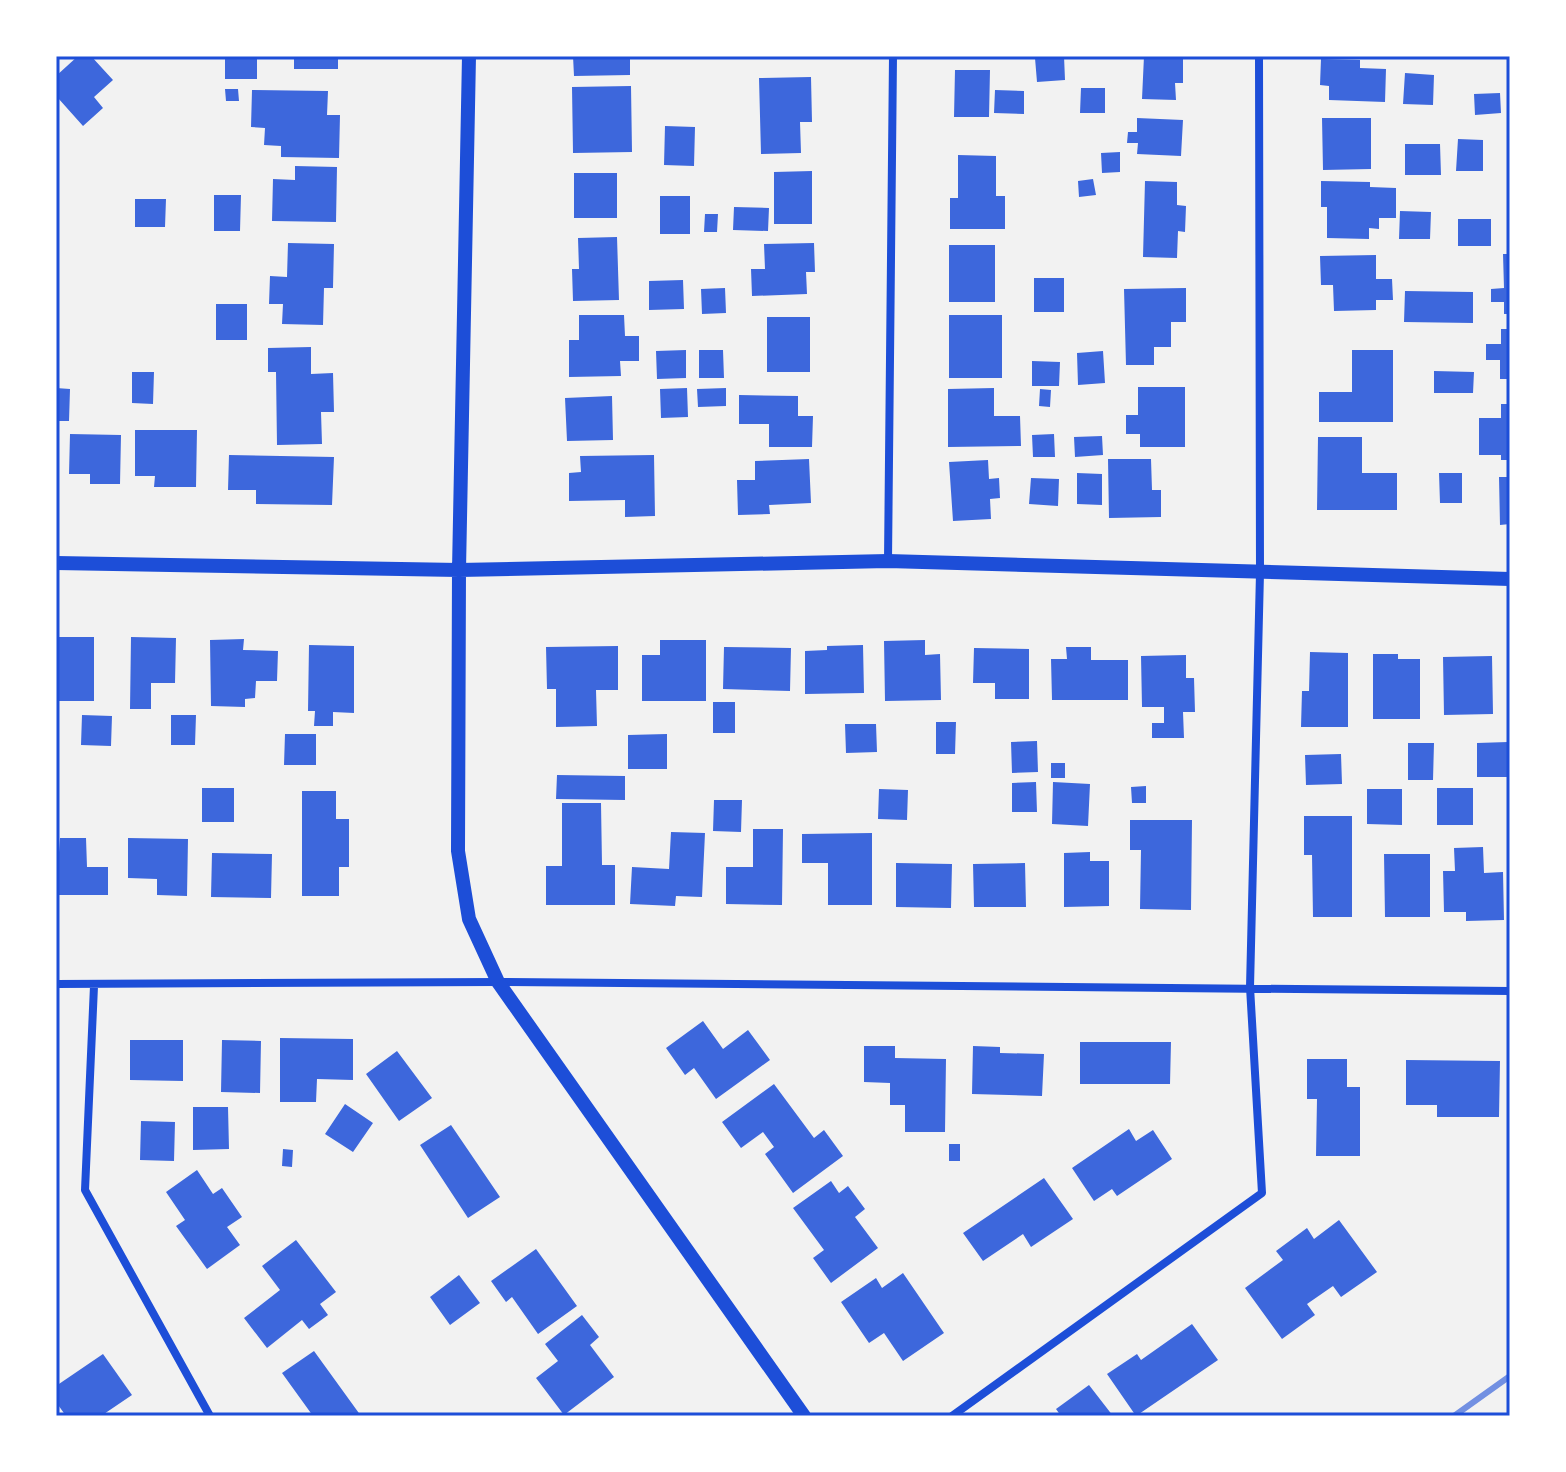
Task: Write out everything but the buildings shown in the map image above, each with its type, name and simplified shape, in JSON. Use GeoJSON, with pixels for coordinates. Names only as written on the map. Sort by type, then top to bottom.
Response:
{"type":"FeatureCollection","features":[{"type":"Feature","properties":{"kind":"street"},"geometry":{"type":"LineString","coordinates":[[469,56],[459,570],[458,851],[469,919],[498,982],[804,1416]]}},
{"type":"Feature","properties":{"kind":"street"},"geometry":{"type":"LineString","coordinates":[[888,561],[893,56]]}},
{"type":"Feature","properties":{"kind":"street"},"geometry":{"type":"LineString","coordinates":[[952,1416],[1262,1193],[1250,987],[1260,573],[1259,56]]}},
{"type":"Feature","properties":{"kind":"street"},"geometry":{"type":"LineString","coordinates":[[56,563],[459,570],[888,561],[1510,579]]}},
{"type":"Feature","properties":{"kind":"street"},"geometry":{"type":"LineString","coordinates":[[56,984],[498,982],[1510,991]]}},
{"type":"Feature","properties":{"kind":"street"},"geometry":{"type":"LineString","coordinates":[[94,986],[85,1190],[210,1416]]}},
{"type":"Feature","properties":{"kind":"railway"},"geometry":{"type":"LineString","coordinates":[[1454,1416],[1510,1376]]}}]}
